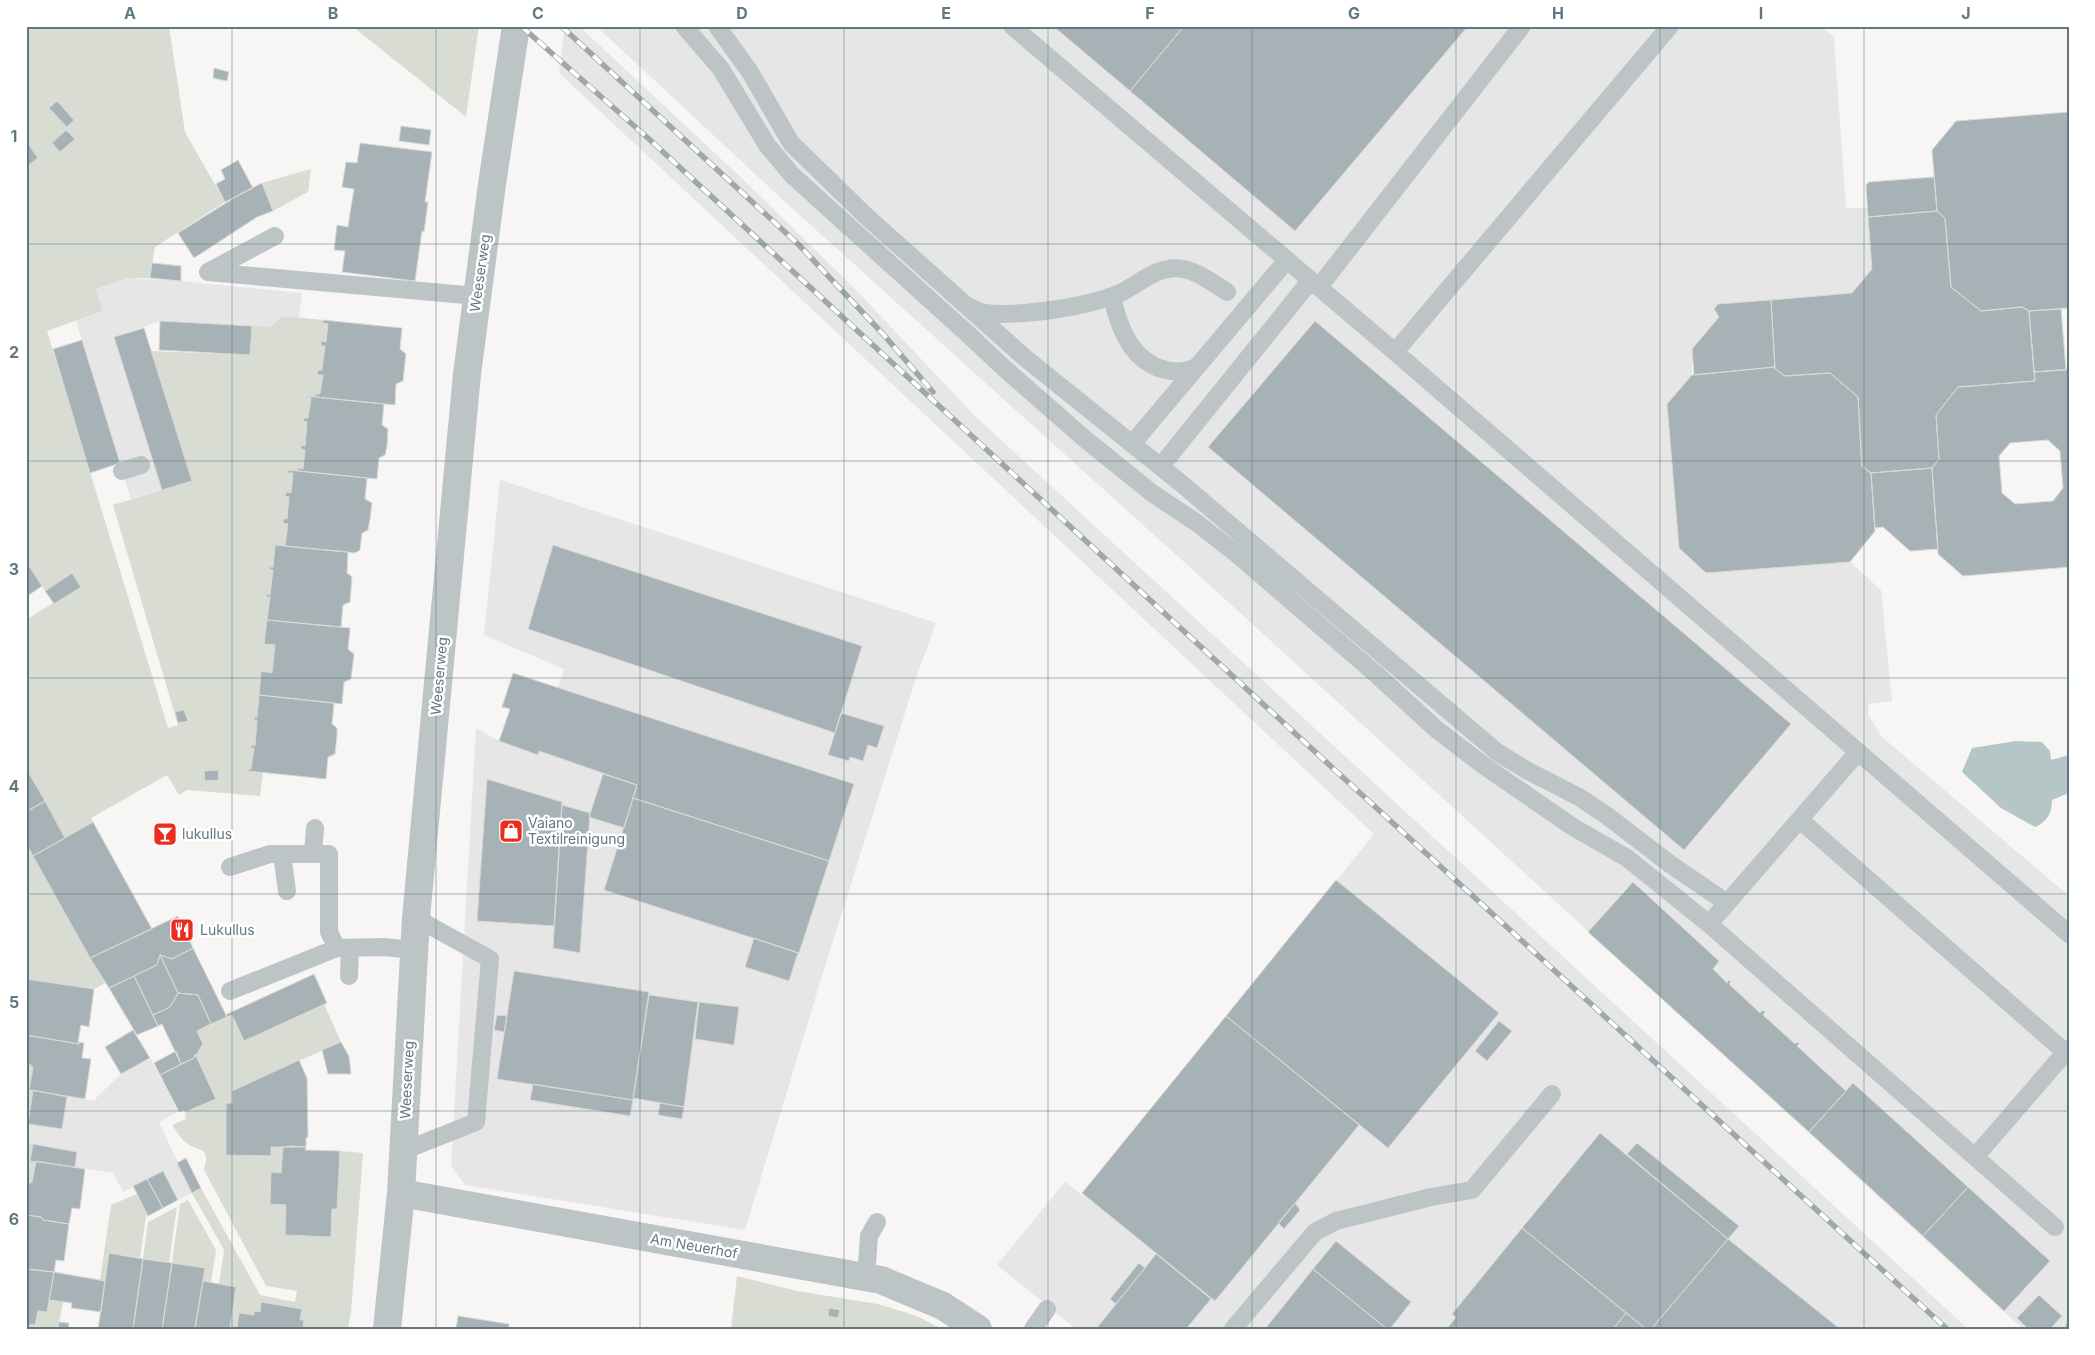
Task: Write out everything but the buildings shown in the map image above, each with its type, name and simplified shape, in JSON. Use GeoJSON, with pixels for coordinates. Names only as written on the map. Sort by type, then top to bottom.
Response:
{"type":"FeatureCollection","features":[{"type":"Feature","properties":{"kind":"street","name":"Weeserweg"},"geometry":{"type":"LineString","coordinates":[[387,1329],[401,1193],[416,918],[467,374],[492,184],[516,26]]}},
{"type":"Feature","properties":{"kind":"street","name":"Am Neuerhof"},"geometry":{"type":"LineString","coordinates":[[401,1193],[881,1280],[943,1306],[978,1329]]}},
{"type":"Feature","properties":{"kind":"lane"},"geometry":{"type":"LineString","coordinates":[[684,26],[721,69],[767,145],[792,175],[1004,368],[1120,468],[1238,555],[1376,674],[1436,729],[1483,765],[1573,827],[1627,858],[1709,924],[2054,1227]]}},
{"type":"Feature","properties":{"kind":"lane"},"geometry":{"type":"LineString","coordinates":[[717,26],[750,72],[791,143],[867,218],[1033,365],[1160,466],[1497,752],[1528,771],[1579,797],[1606,815],[1683,874],[1727,903]]}},
{"type":"Feature","properties":{"kind":"lane"},"geometry":{"type":"LineString","coordinates":[[1012,26],[1395,352],[2069,934]]}},
{"type":"Feature","properties":{"kind":"lane"},"geometry":{"type":"LineString","coordinates":[[1160,466],[1315,284],[1522,26]]}},
{"type":"Feature","properties":{"kind":"lane"},"geometry":{"type":"LineString","coordinates":[[1395,352],[1665,28]]}},
{"type":"Feature","properties":{"kind":"lane"},"geometry":{"type":"LineString","coordinates":[[275,236],[208,272],[477,296]]}},
{"type":"Feature","properties":{"kind":"lane"},"geometry":{"type":"LineString","coordinates":[[1132,444],[1287,260]]}},
{"type":"Feature","properties":{"kind":"lane"},"geometry":{"type":"LineString","coordinates":[[967,306],[982,313],[1032,311],[1093,302],[1121,293],[1160,270],[1182,268],[1203,277],[1227,292]]}},
{"type":"Feature","properties":{"kind":"lane"},"geometry":{"type":"LineString","coordinates":[[1112,296],[1116,311],[1137,355],[1156,368],[1176,372],[1191,370],[1196,367]]}},
{"type":"Feature","properties":{"kind":"lane"},"geometry":{"type":"LineString","coordinates":[[122,471],[141,465]]}},
{"type":"Feature","properties":{"kind":"lane"},"geometry":{"type":"LineString","coordinates":[[1709,924],[1858,752]]}},
{"type":"Feature","properties":{"kind":"lane"},"geometry":{"type":"LineString","coordinates":[[1800,820],[2067,1050],[1975,1157]]}},
{"type":"Feature","properties":{"kind":"lane"},"geometry":{"type":"LineString","coordinates":[[313,854],[315,828]]}},
{"type":"Feature","properties":{"kind":"lane"},"geometry":{"type":"LineString","coordinates":[[230,867],[270,854],[328,854],[328,932],[343,948],[348,976]]}},
{"type":"Feature","properties":{"kind":"lane"},"geometry":{"type":"LineString","coordinates":[[282,854],[287,890]]}},
{"type":"Feature","properties":{"kind":"lane"},"geometry":{"type":"LineString","coordinates":[[403,1151],[476,1122],[490,959],[416,918]]}},
{"type":"Feature","properties":{"kind":"lane"},"geometry":{"type":"LineString","coordinates":[[237,984],[343,948],[384,947],[414,950]]}},
{"type":"Feature","properties":{"kind":"lane"},"geometry":{"type":"LineString","coordinates":[[1233,1329],[1315,1232],[1346,1219],[1431,1197],[1472,1190],[1552,1094]]}},
{"type":"Feature","properties":{"kind":"lane"},"geometry":{"type":"LineString","coordinates":[[866,1278],[869,1236],[877,1222]]}},
{"type":"Feature","properties":{"kind":"lane"},"geometry":{"type":"LineString","coordinates":[[1033,1329],[1047,1309]]}},
{"type":"Feature","properties":{"kind":"shaded area"},"geometry":{"type":"Polygon","coordinates":[[[26,26],[169,26],[185,132],[225,202],[155,247],[150,278],[128,278],[96,289],[103,311],[47,331],[168,728],[178,725],[113,505],[192,481],[151,351],[250,355],[252,326],[270,327],[283,316],[323,320],[323,323],[328,324],[326,342],[321,342],[321,346],[325,346],[322,370],[317,375],[323,375],[320,394],[316,394],[315,397],[306,396],[311,398],[308,418],[304,418],[303,421],[307,422],[305,446],[301,446],[301,449],[305,450],[303,469],[298,471],[289,470],[288,473],[293,473],[291,493],[286,493],[286,496],[289,497],[287,519],[283,519],[283,523],[288,524],[285,546],[275,545],[273,567],[269,567],[269,569],[273,570],[270,595],[266,595],[266,597],[270,597],[264,644],[275,645],[272,673],[261,672],[257,717],[254,720],[257,720],[255,746],[252,746],[254,748],[251,769],[248,770],[263,772],[260,796],[187,790],[179,795],[167,775],[91,818],[93,822],[65,838],[26,768],[26,620],[80,586],[72,573],[45,591],[26,561],[26,26]]]}},
{"type":"Feature","properties":{"kind":"shaded area"},"geometry":{"type":"Polygon","coordinates":[[[352,26],[479,26],[466,117],[352,26]]]}},
{"type":"Feature","properties":{"kind":"shaded area"},"geometry":{"type":"Polygon","coordinates":[[[565,26],[579,26],[750,186],[855,289],[975,416],[1968,1329],[1076,1329],[997,1265],[1065,1182],[1083,1196],[1374,834],[559,73],[565,26]]]}},
{"type":"Feature","properties":{"kind":"shaded area"},"geometry":{"type":"Polygon","coordinates":[[[596,26],[1821,26],[1834,37],[1846,208],[1867,208],[1872,269],[1852,293],[1771,300],[1714,309],[1719,317],[1692,349],[1692,375],[1667,404],[1679,547],[1706,573],[1850,562],[1881,590],[1892,701],[1869,704],[1868,714],[1881,736],[2069,896],[2069,1329],[2023,1329],[1225,599],[783,200],[596,26]]]}},
{"type":"Feature","properties":{"kind":"shaded area"},"geometry":{"type":"Polygon","coordinates":[[[311,169],[308,192],[273,211],[262,183],[311,169]]]}},
{"type":"Feature","properties":{"kind":"shaded area"},"geometry":{"type":"Polygon","coordinates":[[[128,278],[181,281],[302,293],[299,318],[283,316],[270,327],[160,321],[114,337],[162,490],[131,499],[76,321],[103,311],[96,289],[128,278]]]}},
{"type":"Feature","properties":{"kind":"shaded area"},"geometry":{"type":"Polygon","coordinates":[[[500,480],[936,623],[916,678],[826,963],[745,1230],[465,1185],[451,1166],[476,728],[499,741],[537,755],[564,669],[484,635],[500,480]]]}},
{"type":"Feature","properties":{"kind":"shaded area"},"geometry":{"type":"Polygon","coordinates":[[[2016,741],[2042,742],[2050,751],[2051,760],[2069,755],[2069,793],[2052,800],[2048,816],[2035,827],[2001,808],[1962,772],[1972,748],[2016,741]]]}},
{"type":"Feature","properties":{"kind":"shaded area"},"geometry":{"type":"Polygon","coordinates":[[[26,843],[105,983],[94,989],[26,979],[26,843]]]}},
{"type":"Feature","properties":{"kind":"shaded area"},"geometry":{"type":"Polygon","coordinates":[[[324,1004],[341,1042],[232,1091],[232,1103],[226,1103],[226,1154],[270,1156],[271,1147],[283,1147],[281,1173],[271,1173],[270,1204],[286,1205],[285,1235],[330,1237],[333,1209],[337,1209],[340,1151],[363,1153],[351,1312],[348,1329],[303,1329],[304,1321],[300,1320],[302,1309],[261,1302],[260,1312],[254,1312],[254,1315],[239,1313],[237,1329],[230,1329],[236,1287],[219,1284],[224,1250],[192,1193],[201,1188],[260,1295],[295,1302],[297,1291],[266,1286],[204,1170],[206,1157],[204,1151],[186,1143],[172,1125],[186,1119],[185,1112],[215,1098],[195,1054],[203,1044],[197,1031],[232,1015],[244,1041],[324,1004]]]}},
{"type":"Feature","properties":{"kind":"shaded area"},"geometry":{"type":"Polygon","coordinates":[[[151,1059],[178,1112],[159,1122],[192,1193],[178,1200],[163,1171],[123,1192],[113,1173],[75,1167],[77,1152],[26,1143],[26,1124],[61,1129],[67,1097],[95,1101],[121,1074],[151,1059]]]}},
{"type":"Feature","properties":{"kind":"shaded area"},"geometry":{"type":"Polygon","coordinates":[[[26,1063],[33,1068],[29,1089],[33,1090],[28,1124],[26,1063]]]}},
{"type":"Feature","properties":{"kind":"shaded area"},"geometry":{"type":"Polygon","coordinates":[[[26,1143],[33,1144],[30,1161],[35,1162],[32,1182],[26,1186],[26,1143]]]}},
{"type":"Feature","properties":{"kind":"shaded area"},"geometry":{"type":"Polygon","coordinates":[[[137,1194],[148,1216],[146,1216],[140,1258],[109,1253],[105,1281],[100,1280],[111,1205],[137,1194]]]}},
{"type":"Feature","properties":{"kind":"shaded area"},"geometry":{"type":"Polygon","coordinates":[[[188,1200],[216,1250],[211,1282],[203,1281],[205,1268],[172,1263],[180,1204],[188,1200]]]}},
{"type":"Feature","properties":{"kind":"shaded area"},"geometry":{"type":"Polygon","coordinates":[[[177,1207],[169,1262],[143,1259],[148,1222],[177,1207]]]}},
{"type":"Feature","properties":{"kind":"shaded area"},"geometry":{"type":"Polygon","coordinates":[[[737,1276],[797,1291],[878,1304],[917,1316],[942,1329],[731,1329],[737,1276]]]}},
{"type":"Feature","properties":{"kind":"shaded area"},"geometry":{"type":"Polygon","coordinates":[[[49,1300],[63,1302],[58,1329],[26,1329],[26,1324],[35,1325],[38,1311],[47,1312],[49,1300]]]}},
{"type":"Feature","properties":{"kind":"railway"},"geometry":{"type":"LineString","coordinates":[[521,26],[649,139],[1337,772],[1947,1329]]}},
{"type":"Feature","properties":{"kind":"railway"},"geometry":{"type":"LineString","coordinates":[[561,26],[798,244],[883,334],[933,392]]}},
{"type":"Feature","properties":{"kind":"place","name":"Vaiano Textilreinigung"},"geometry":{"type":"Point","coordinates":[511,831]}},
{"type":"Feature","properties":{"kind":"place","name":"lukullus"},"geometry":{"type":"Point","coordinates":[165,834]}},
{"type":"Feature","properties":{"kind":"place","name":"Lukullus"},"geometry":{"type":"Point","coordinates":[182,930]}}]}
